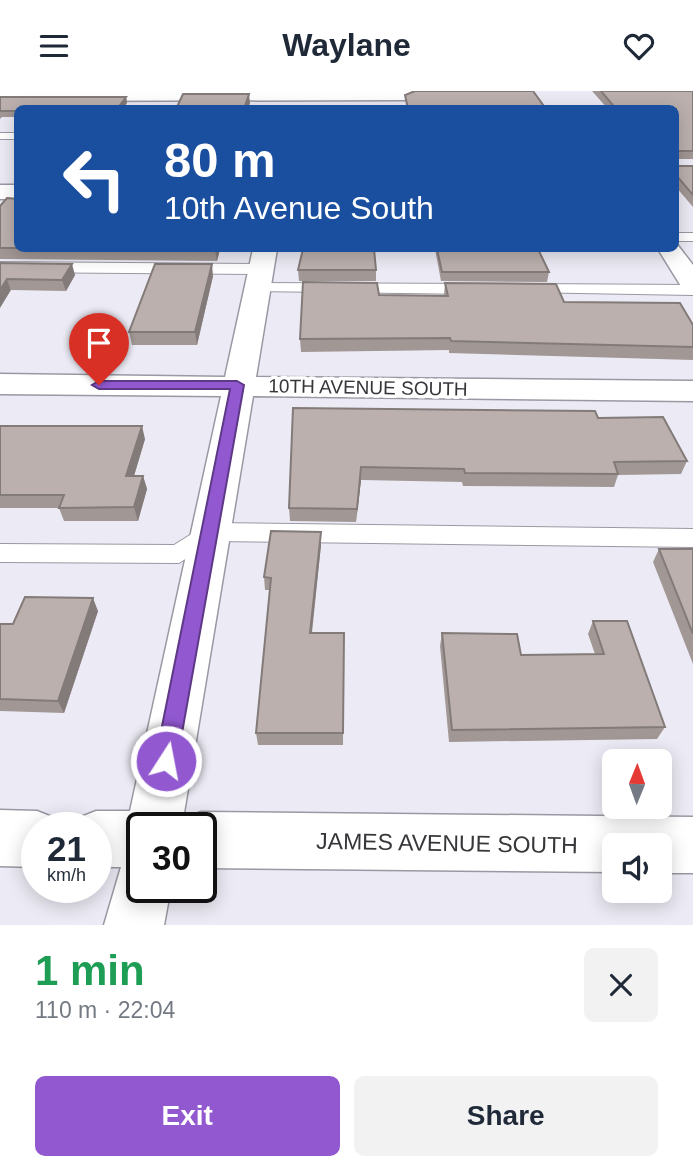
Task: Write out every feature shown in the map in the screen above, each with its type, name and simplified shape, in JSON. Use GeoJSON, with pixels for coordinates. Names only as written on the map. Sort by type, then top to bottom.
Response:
{"type":"FeatureCollection","features":[{"type":"Feature","properties":{"kind":"street"},"geometry":{"type":"LineString","coordinates":[[0,96],[408,98]]}},
{"type":"Feature","properties":{"kind":"street"},"geometry":{"type":"LineString","coordinates":[[672,252],[693,287]]}},
{"type":"Feature","properties":{"kind":"street"},"geometry":{"type":"LineString","coordinates":[[157,812],[261,268]]}},
{"type":"Feature","properties":{"kind":"street","name":"10TH AVENUE SOUTH"},"geometry":{"type":"LineString","coordinates":[[0,384],[693,391]]}},
{"type":"Feature","properties":{"kind":"street"},"geometry":{"type":"LineString","coordinates":[[0,838],[21,839]]}},
{"type":"Feature","properties":{"kind":"street","name":"JAMES AVENUE SOUTH"},"geometry":{"type":"LineString","coordinates":[[217,840],[693,845]]}},
{"type":"Feature","properties":{"kind":"street"},"geometry":{"type":"LineString","coordinates":[[134,925],[139,903]]}},
{"type":"Feature","properties":{"kind":"lane"},"geometry":{"type":"LineString","coordinates":[[0,267],[261,268],[503,289],[693,287]]}},
{"type":"Feature","properties":{"kind":"lane"},"geometry":{"type":"LineString","coordinates":[[0,553],[179,554],[209,532],[693,538]]}},
{"type":"Feature","properties":{"kind":"building"},"geometry":{"type":"Polygon","coordinates":[[[415,91],[533,91],[543,105],[407,105],[405,95],[415,91]]]}},
{"type":"Feature","properties":{"kind":"building"},"geometry":{"type":"Polygon","coordinates":[[[601,91],[693,91],[693,151],[679,151],[679,105],[613,105],[601,91]]]}},
{"type":"Feature","properties":{"kind":"building"},"geometry":{"type":"Polygon","coordinates":[[[183,94],[249,94],[245,105],[178,105],[183,94]]]}},
{"type":"Feature","properties":{"kind":"building"},"geometry":{"type":"Polygon","coordinates":[[[0,97],[126,97],[120,105],[14,105],[14,111],[0,111],[0,97]]]}},
{"type":"Feature","properties":{"kind":"building"},"geometry":{"type":"Polygon","coordinates":[[[679,166],[693,166],[693,195],[679,179],[679,166]]]}},
{"type":"Feature","properties":{"kind":"building"},"geometry":{"type":"Polygon","coordinates":[[[7,198],[14,199],[14,248],[0,248],[0,206],[7,198]]]}},
{"type":"Feature","properties":{"kind":"building"},"geometry":{"type":"Polygon","coordinates":[[[302,252],[374,252],[376,270],[298,270],[302,252]]]}},
{"type":"Feature","properties":{"kind":"building"},"geometry":{"type":"Polygon","coordinates":[[[438,252],[539,252],[549,272],[442,272],[438,252]]]}},
{"type":"Feature","properties":{"kind":"building"},"geometry":{"type":"Polygon","coordinates":[[[0,263],[72,264],[62,280],[7,279],[0,290],[0,263]]]}},
{"type":"Feature","properties":{"kind":"building"},"geometry":{"type":"Polygon","coordinates":[[[155,264],[212,264],[195,332],[129,332],[155,264]]]}},
{"type":"Feature","properties":{"kind":"building"},"geometry":{"type":"Polygon","coordinates":[[[303,282],[377,283],[379,295],[448,296],[445,283],[556,284],[564,302],[680,303],[693,325],[693,347],[451,341],[450,338],[300,339],[303,282]]]}},
{"type":"Feature","properties":{"kind":"building"},"geometry":{"type":"Polygon","coordinates":[[[293,408],[595,411],[598,418],[663,417],[687,461],[614,462],[618,474],[465,473],[464,469],[361,467],[357,509],[289,508],[293,408]]]}},
{"type":"Feature","properties":{"kind":"building"},"geometry":{"type":"Polygon","coordinates":[[[0,426],[142,426],[126,476],[143,476],[134,507],[59,508],[64,495],[0,495],[0,426]]]}},
{"type":"Feature","properties":{"kind":"building"},"geometry":{"type":"Polygon","coordinates":[[[271,531],[321,532],[310,633],[344,633],[343,733],[256,733],[271,578],[264,577],[271,531]]]}},
{"type":"Feature","properties":{"kind":"building"},"geometry":{"type":"Polygon","coordinates":[[[659,549],[693,549],[693,634],[659,549]]]}},
{"type":"Feature","properties":{"kind":"building"},"geometry":{"type":"Polygon","coordinates":[[[25,597],[93,598],[58,701],[0,699],[0,624],[13,624],[25,597]]]}},
{"type":"Feature","properties":{"kind":"building"},"geometry":{"type":"Polygon","coordinates":[[[593,621],[627,621],[665,727],[452,730],[442,633],[517,634],[521,655],[604,654],[593,621]]]}},
{"type":"Feature","properties":{"kind":"route"},"geometry":{"type":"LineString","coordinates":[[99,385],[237,385],[166,761]]}}]}
